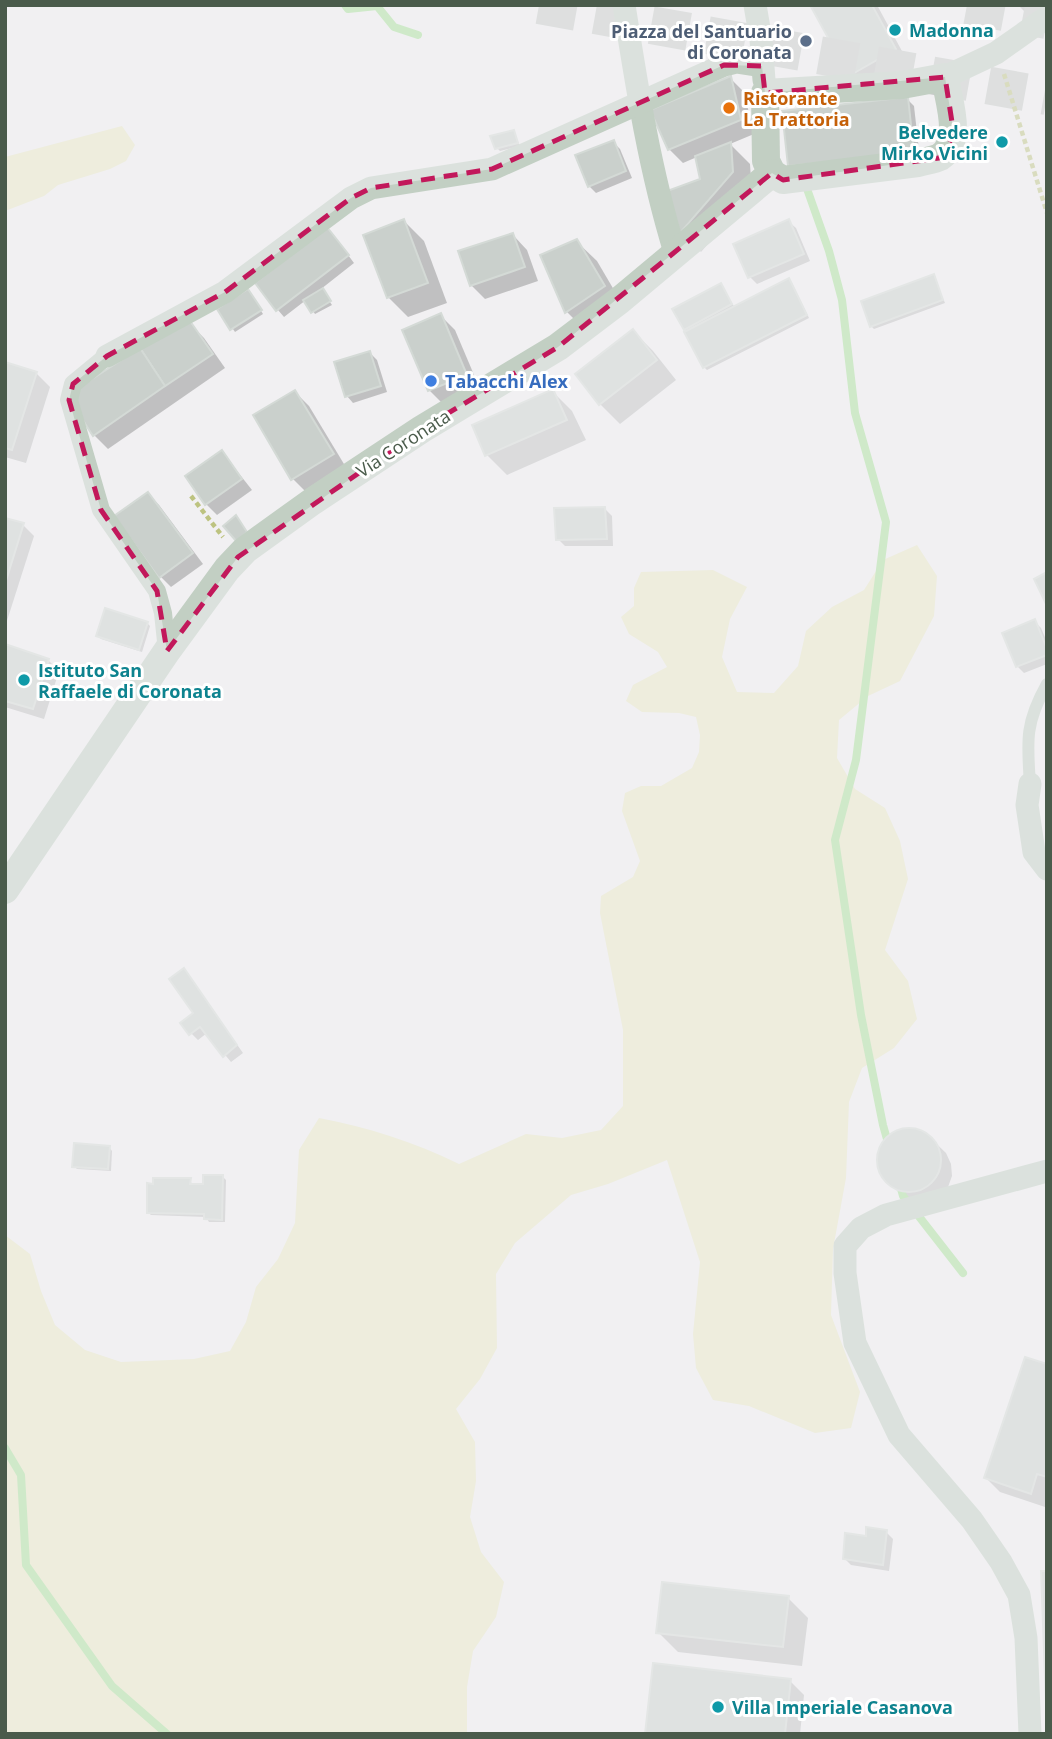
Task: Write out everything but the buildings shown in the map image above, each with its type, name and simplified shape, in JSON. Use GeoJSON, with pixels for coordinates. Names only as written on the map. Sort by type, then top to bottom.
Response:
{"type":"FeatureCollection","features":[{"type":"Feature","properties":{"kind":"street"},"geometry":{"type":"LineString","coordinates":[[624,5],[639,104],[660,205],[675,252]]}},
{"type":"Feature","properties":{"kind":"street"},"geometry":{"type":"LineString","coordinates":[[755,5],[765,93],[766,161],[772,173],[783,180],[939,158],[950,148],[954,135],[945,76]]}},
{"type":"Feature","properties":{"kind":"street"},"geometry":{"type":"LineString","coordinates":[[765,93],[902,85],[945,76],[996,53],[1047,18]]}},
{"type":"Feature","properties":{"kind":"street"},"geometry":{"type":"LineString","coordinates":[[167,652],[163,613],[157,591],[101,510],[69,400],[73,384],[107,356],[225,292],[351,198],[371,188],[492,169],[724,65],[736,62],[762,66]]}},
{"type":"Feature","properties":{"kind":"street","name":"Via Coronata"},"geometry":{"type":"LineString","coordinates":[[5,890],[167,652],[238,557],[274,528],[422,429],[558,347],[620,300],[772,173]]}},
{"type":"Feature","properties":{"kind":"street"},"geometry":{"type":"LineString","coordinates":[[1030,784],[1027,805],[1034,852],[1046,868]]}},
{"type":"Feature","properties":{"kind":"street"},"geometry":{"type":"LineString","coordinates":[[1030,1734],[1026,1639],[1019,1595],[1001,1562],[972,1520],[899,1435],[855,1343],[845,1273],[845,1246],[861,1228],[886,1215],[1047,1171]]}},
{"type":"Feature","properties":{"kind":"lane"},"geometry":{"type":"LineString","coordinates":[[1030,784],[1027,743],[1030,718],[1047,684]]}},
{"type":"Feature","properties":{"kind":"path"},"geometry":{"type":"LineString","coordinates":[[996,53],[1047,214]]}},
{"type":"Feature","properties":{"kind":"path"},"geometry":{"type":"LineString","coordinates":[[191,496],[238,557]]}},
{"type":"Feature","properties":{"kind":"highlighted area"},"geometry":{"type":"Polygon","coordinates":[[[724,65],[762,66],[765,93],[945,77],[954,135],[939,158],[783,180],[772,173],[558,347],[422,429],[238,557],[167,651],[157,591],[101,510],[69,400],[73,384],[107,356],[225,292],[351,198],[371,188],[492,169],[724,65]]]}},
{"type":"Feature","properties":{"kind":"shaded area"},"geometry":{"type":"Polygon","coordinates":[[[122,126],[135,145],[126,161],[110,169],[58,185],[44,196],[5,211],[5,157],[122,126]]]}},
{"type":"Feature","properties":{"kind":"shaded area"},"geometry":{"type":"Polygon","coordinates":[[[917,545],[937,576],[934,616],[900,681],[868,696],[839,720],[837,758],[855,789],[885,808],[900,841],[908,879],[885,950],[908,981],[917,1019],[894,1048],[862,1068],[849,1102],[846,1178],[833,1249],[831,1315],[860,1392],[851,1428],[815,1433],[749,1406],[713,1400],[696,1368],[693,1334],[700,1262],[667,1160],[608,1184],[571,1195],[515,1243],[496,1274],[497,1348],[480,1379],[456,1409],[475,1442],[476,1481],[470,1517],[481,1552],[504,1582],[496,1617],[473,1651],[467,1687],[467,1734],[5,1734],[5,1235],[30,1254],[55,1325],[85,1350],[121,1362],[194,1359],[230,1351],[246,1322],[256,1287],[278,1259],[295,1223],[299,1150],[319,1118],[390,1136],[459,1164],[526,1134],[562,1138],[601,1130],[623,1106],[623,1030],[600,913],[601,896],[633,877],[640,861],[622,811],[625,793],[641,786],[661,786],[692,768],[699,752],[700,735],[696,717],[679,713],[642,712],[626,701],[633,685],[667,667],[658,652],[629,634],[621,617],[634,606],[634,588],[641,572],[713,570],[747,587],[730,619],[722,657],[737,692],[774,693],[798,666],[806,631],[832,607],[864,590],[883,560],[917,545]]]}},
{"type":"Feature","properties":{"kind":"waterway"},"geometry":{"type":"LineString","coordinates":[[345,5],[348,9],[377,6],[394,27],[418,35]]}},
{"type":"Feature","properties":{"kind":"waterway"},"geometry":{"type":"LineString","coordinates":[[806,186],[829,251],[842,300],[855,413],[886,522],[856,760],[835,840],[861,1015],[883,1125],[903,1196],[963,1273]]}},
{"type":"Feature","properties":{"kind":"waterway"},"geometry":{"type":"LineString","coordinates":[[5,1448],[21,1475],[26,1565],[112,1686],[167,1734]]}},
{"type":"Feature","properties":{"kind":"tunnel"},"geometry":{"type":"LineString","coordinates":[[539,5],[1047,96]]}},
{"type":"Feature","properties":{"kind":"tunnel"},"geometry":{"type":"LineString","coordinates":[[967,5],[1047,20]]}},
{"type":"Feature","properties":{"kind":"place","name":"Madonna"},"geometry":{"type":"Point","coordinates":[895,30]}},
{"type":"Feature","properties":{"kind":"place","name":"Piazza del Santuario di Coronata"},"geometry":{"type":"Point","coordinates":[806,41]}},
{"type":"Feature","properties":{"kind":"place","name":"Ristorante La Trattoria"},"geometry":{"type":"Point","coordinates":[729,108]}},
{"type":"Feature","properties":{"kind":"place","name":"Belvedere Mirko Vicini"},"geometry":{"type":"Point","coordinates":[1002,142]}},
{"type":"Feature","properties":{"kind":"place","name":"Tabacchi Alex"},"geometry":{"type":"Point","coordinates":[431,381]}},
{"type":"Feature","properties":{"kind":"place","name":"Istituto San Raffaele di Coronata"},"geometry":{"type":"Point","coordinates":[24,680]}},
{"type":"Feature","properties":{"kind":"place","name":"Villa Imperiale Casanova"},"geometry":{"type":"Point","coordinates":[718,1707]}}]}
